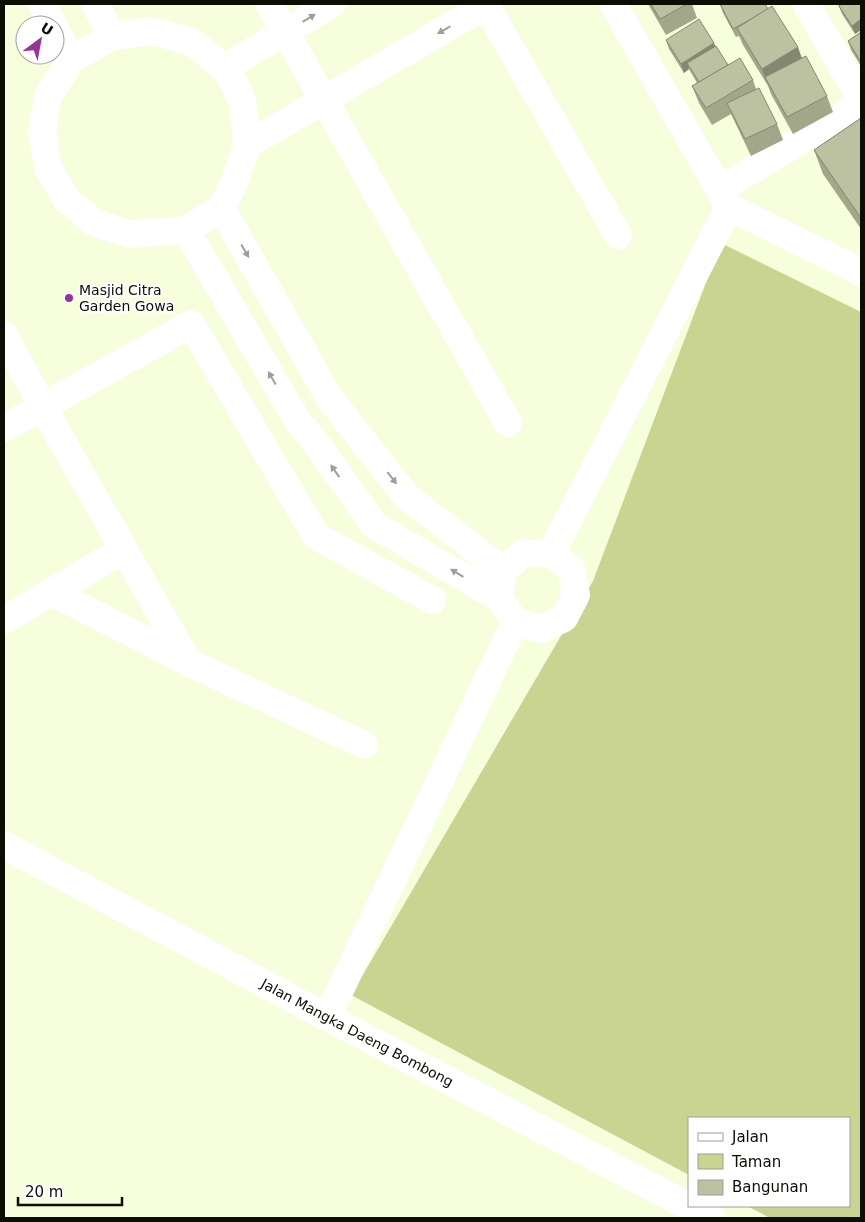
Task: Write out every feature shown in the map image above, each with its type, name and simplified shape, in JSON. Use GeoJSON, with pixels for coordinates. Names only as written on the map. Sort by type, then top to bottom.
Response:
{"type":"FeatureCollection","features":[{"type":"Feature","properties":{"kind":"street"},"geometry":{"type":"LineString","coordinates":[[95,4],[112,36]]}},
{"type":"Feature","properties":{"kind":"street"},"geometry":{"type":"LineString","coordinates":[[269,4],[508,423]]}},
{"type":"Feature","properties":{"kind":"street"},"geometry":{"type":"LineString","coordinates":[[224,68],[332,4]]}},
{"type":"Feature","properties":{"kind":"street"},"geometry":{"type":"LineString","coordinates":[[247,145],[485,4],[618,235]]}},
{"type":"Feature","properties":{"kind":"street"},"geometry":{"type":"LineString","coordinates":[[613,4],[725,198],[861,272]]}},
{"type":"Feature","properties":{"kind":"street"},"geometry":{"type":"LineString","coordinates":[[806,4],[861,99]]}},
{"type":"Feature","properties":{"kind":"street"},"geometry":{"type":"LineString","coordinates":[[152,31],[192,42],[224,68],[235,85],[243,104],[247,145],[234,183],[221,208],[186,230],[130,234],[94,223],[66,199],[48,168],[42,132],[48,96],[71,60],[112,36],[152,31]]}},
{"type":"Feature","properties":{"kind":"street"},"geometry":{"type":"LineString","coordinates":[[65,48],[71,60]]}},
{"type":"Feature","properties":{"kind":"street"},"geometry":{"type":"LineString","coordinates":[[551,553],[725,198],[861,104]]}},
{"type":"Feature","properties":{"kind":"street"},"geometry":{"type":"LineString","coordinates":[[221,208],[330,399],[406,496],[503,571]]}},
{"type":"Feature","properties":{"kind":"street"},"geometry":{"type":"LineString","coordinates":[[186,230],[297,420],[315,442],[374,525],[499,598],[515,622],[541,629],[564,618],[576,595],[571,569],[551,553],[523,553],[503,571],[499,598]]}},
{"type":"Feature","properties":{"kind":"street"},"geometry":{"type":"LineString","coordinates":[[4,428],[191,324],[316,536],[432,600]]}},
{"type":"Feature","properties":{"kind":"street"},"geometry":{"type":"LineString","coordinates":[[4,335],[42,406],[188,662]]}},
{"type":"Feature","properties":{"kind":"street"},"geometry":{"type":"LineString","coordinates":[[297,420],[330,399]]}},
{"type":"Feature","properties":{"kind":"street"},"geometry":{"type":"LineString","coordinates":[[4,620],[124,549]]}},
{"type":"Feature","properties":{"kind":"street"},"geometry":{"type":"LineString","coordinates":[[52,592],[188,662],[364,745]]}},
{"type":"Feature","properties":{"kind":"street"},"geometry":{"type":"LineString","coordinates":[[327,1017],[515,622]]}},
{"type":"Feature","properties":{"kind":"street","name":"Jalan Mangka Daeng Bombong"},"geometry":{"type":"LineString","coordinates":[[4,846],[688,1206]]}},
{"type":"Feature","properties":{"kind":"street","name":"Jalan Mangka Daeng Bombong"},"geometry":{"type":"LineString","coordinates":[[690,1207],[711,1218]]}},
{"type":"Feature","properties":{"kind":"green space"},"geometry":{"type":"Polygon","coordinates":[[[721,243],[861,312],[861,1218],[770,1218],[749,1207],[850,1207],[850,1117],[688,1117],[688,1174],[351,995],[593,581],[721,243]]]}},
{"type":"Feature","properties":{"kind":"building"},"geometry":{"type":"Polygon","coordinates":[[[651,4],[687,4],[660,19],[651,4]]]}},
{"type":"Feature","properties":{"kind":"building"},"geometry":{"type":"Polygon","coordinates":[[[720,4],[765,4],[768,9],[733,29],[720,4]]]}},
{"type":"Feature","properties":{"kind":"building"},"geometry":{"type":"Polygon","coordinates":[[[841,4],[861,4],[861,19],[852,26],[839,6],[841,4]]]}},
{"type":"Feature","properties":{"kind":"building"},"geometry":{"type":"Polygon","coordinates":[[[772,6],[798,47],[762,69],[737,28],[772,6]]]}},
{"type":"Feature","properties":{"kind":"building"},"geometry":{"type":"Polygon","coordinates":[[[699,19],[714,43],[681,64],[666,40],[699,19]]]}},
{"type":"Feature","properties":{"kind":"building"},"geometry":{"type":"Polygon","coordinates":[[[861,32],[861,62],[848,41],[861,32]]]}},
{"type":"Feature","properties":{"kind":"building"},"geometry":{"type":"Polygon","coordinates":[[[716,46],[728,65],[699,82],[687,63],[716,46]]]}},
{"type":"Feature","properties":{"kind":"building"},"geometry":{"type":"Polygon","coordinates":[[[806,56],[827,96],[787,117],[765,77],[806,56]]]}},
{"type":"Feature","properties":{"kind":"building"},"geometry":{"type":"Polygon","coordinates":[[[740,58],[753,80],[706,108],[692,86],[740,58]]]}},
{"type":"Feature","properties":{"kind":"building"},"geometry":{"type":"Polygon","coordinates":[[[759,88],[777,124],[745,139],[727,103],[759,88]]]}},
{"type":"Feature","properties":{"kind":"building"},"geometry":{"type":"Polygon","coordinates":[[[861,118],[861,218],[814,150],[861,118]]]}},
{"type":"Feature","properties":{"kind":"place","name":"Masjid Citra Garden Gowa"},"geometry":{"type":"Point","coordinates":[69,298]}}]}
